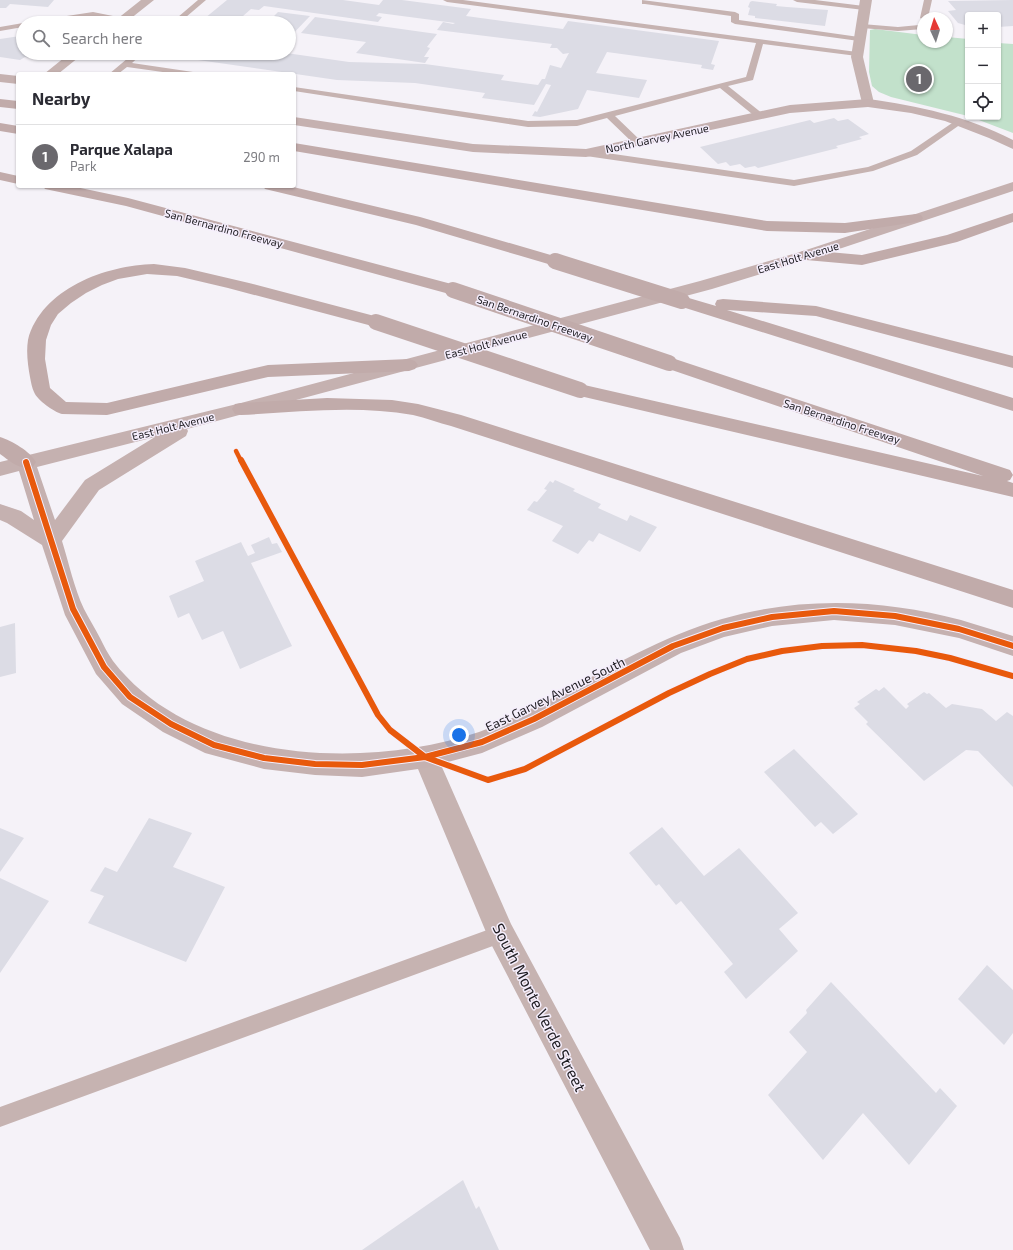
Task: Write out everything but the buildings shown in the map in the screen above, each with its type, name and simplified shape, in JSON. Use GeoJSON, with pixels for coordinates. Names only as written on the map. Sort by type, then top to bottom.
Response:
{"type":"FeatureCollection","features":[{"type":"Feature","properties":{"kind":"highway"},"geometry":{"type":"LineString","coordinates":[[0,103],[16,105]]}},
{"type":"Feature","properties":{"kind":"highway"},"geometry":{"type":"LineString","coordinates":[[0,127],[16,130]]}},
{"type":"Feature","properties":{"kind":"highway"},"geometry":{"type":"LineString","coordinates":[[296,147],[767,226],[846,228],[916,218]]}},
{"type":"Feature","properties":{"kind":"highway"},"geometry":{"type":"LineString","coordinates":[[0,176],[16,180]]}},
{"type":"Feature","properties":{"kind":"highway","name":"San Bernardino Freeway"},"geometry":{"type":"LineString","coordinates":[[60,188],[128,202],[453,290],[1013,478]]}},
{"type":"Feature","properties":{"kind":"highway"},"geometry":{"type":"LineString","coordinates":[[279,188],[420,221],[776,329],[1013,405]]}},
{"type":"Feature","properties":{"kind":"highway"},"geometry":{"type":"LineString","coordinates":[[806,255],[862,260],[952,239],[1013,217]]}},
{"type":"Feature","properties":{"kind":"highway"},"geometry":{"type":"LineString","coordinates":[[409,365],[268,371],[107,409],[62,408],[42,391],[38,366],[37,341],[48,315],[76,290],[115,274],[148,269],[183,273],[252,287],[376,322],[580,390],[1013,490]]}},
{"type":"Feature","properties":{"kind":"highway"},"geometry":{"type":"LineString","coordinates":[[682,301],[816,310],[1013,362]]}},
{"type":"Feature","properties":{"kind":"highway"},"geometry":{"type":"LineString","coordinates":[[241,409],[335,405],[385,406],[413,409],[454,420],[1013,599]]}},
{"type":"Feature","properties":{"kind":"highway"},"geometry":{"type":"LineString","coordinates":[[0,444],[26,462]]}},
{"type":"Feature","properties":{"kind":"street"},"geometry":{"type":"LineString","coordinates":[[127,16],[148,0]]}},
{"type":"Feature","properties":{"kind":"street"},"geometry":{"type":"LineString","coordinates":[[865,4],[857,54],[868,103]]}},
{"type":"Feature","properties":{"kind":"street"},"geometry":{"type":"LineString","coordinates":[[53,72],[69,60]]}},
{"type":"Feature","properties":{"kind":"street"},"geometry":{"type":"LineString","coordinates":[[0,78],[16,80]]}},
{"type":"Feature","properties":{"kind":"street","name":"North Garvey Avenue"},"geometry":{"type":"LineString","coordinates":[[296,121],[473,148],[586,153],[790,109],[868,103],[911,109],[958,122],[994,135],[1013,145]]}},
{"type":"Feature","properties":{"kind":"street","name":"East Holt Avenue"},"geometry":{"type":"LineString","coordinates":[[0,469],[241,409],[706,285],[806,255],[1013,186]]}},
{"type":"Feature","properties":{"kind":"street"},"geometry":{"type":"LineString","coordinates":[[0,512],[14,517],[51,540],[92,485],[196,420]]}},
{"type":"Feature","properties":{"kind":"street","name":"East Garvey Avenue South"},"geometry":{"type":"LineString","coordinates":[[26,462],[73,609],[104,667],[130,697],[171,724],[214,745],[264,758],[315,764],[362,765],[425,757],[482,742],[534,719],[673,646],[723,628],[772,617],[834,611],[895,616],[959,629],[1013,646]]}},
{"type":"Feature","properties":{"kind":"street","name":"South Monte Verde Street"},"geometry":{"type":"LineString","coordinates":[[425,757],[501,934],[668,1250]]}},
{"type":"Feature","properties":{"kind":"lane"},"geometry":{"type":"LineString","coordinates":[[183,16],[202,0]]}},
{"type":"Feature","properties":{"kind":"lane"},"geometry":{"type":"LineString","coordinates":[[448,0],[857,54]]}},
{"type":"Feature","properties":{"kind":"lane"},"geometry":{"type":"LineString","coordinates":[[797,0],[865,4]]}},
{"type":"Feature","properties":{"kind":"lane"},"geometry":{"type":"LineString","coordinates":[[925,12],[928,0]]}},
{"type":"Feature","properties":{"kind":"lane"},"geometry":{"type":"LineString","coordinates":[[645,2],[735,14],[735,22],[860,39]]}},
{"type":"Feature","properties":{"kind":"lane"},"geometry":{"type":"LineString","coordinates":[[80,16],[93,14],[101,16]]}},
{"type":"Feature","properties":{"kind":"lane"},"geometry":{"type":"LineString","coordinates":[[0,29],[16,26]]}},
{"type":"Feature","properties":{"kind":"lane"},"geometry":{"type":"LineString","coordinates":[[862,26],[898,29],[917,27]]}},
{"type":"Feature","properties":{"kind":"lane"},"geometry":{"type":"LineString","coordinates":[[296,89],[528,124],[577,123],[750,78],[760,41]]}},
{"type":"Feature","properties":{"kind":"lane"},"geometry":{"type":"LineString","coordinates":[[115,72],[130,60]]}},
{"type":"Feature","properties":{"kind":"lane"},"geometry":{"type":"LineString","coordinates":[[125,64],[179,72]]}},
{"type":"Feature","properties":{"kind":"lane"},"geometry":{"type":"LineString","coordinates":[[721,85],[760,116]]}},
{"type":"Feature","properties":{"kind":"lane"},"geometry":{"type":"LineString","coordinates":[[609,115],[637,142]]}},
{"type":"Feature","properties":{"kind":"lane"},"geometry":{"type":"LineString","coordinates":[[586,153],[794,183],[870,169],[914,153],[958,122]]}},
{"type":"Feature","properties":{"kind":"lane"},"geometry":{"type":"LineString","coordinates":[[0,1117],[501,934]]}},
{"type":"Feature","properties":{"kind":"green space"},"geometry":{"type":"Polygon","coordinates":[[[875,29],[917,34],[917,48],[953,48],[953,38],[965,39],[965,115],[891,97],[879,92],[872,86],[869,72],[870,30],[875,29]]]}},
{"type":"Feature","properties":{"kind":"green space"},"geometry":{"type":"Polygon","coordinates":[[[1001,43],[1013,44],[1013,133],[979,120],[1001,120],[1001,43]]]}},
{"type":"Feature","properties":{"kind":"cycle path"},"geometry":{"type":"LineString","coordinates":[[236,451],[378,715],[390,730],[425,757],[488,780],[525,769],[669,693],[710,674],[747,659],[782,651],[822,646],[862,645],[916,651],[950,658],[1013,676]]}},
{"type":"Feature","properties":{"kind":"cycle path"},"geometry":{"type":"LineString","coordinates":[[26,462],[73,609],[104,667],[130,697],[171,724],[214,745],[264,758],[315,764],[362,765],[425,757],[482,742],[534,719],[673,646],[723,628],[772,617],[834,611],[895,616],[959,629],[1013,646]]}},
{"type":"Feature","properties":{"kind":"place","name":"Parque Xalapa"},"geometry":{"type":"Point","coordinates":[919,79]}}]}
